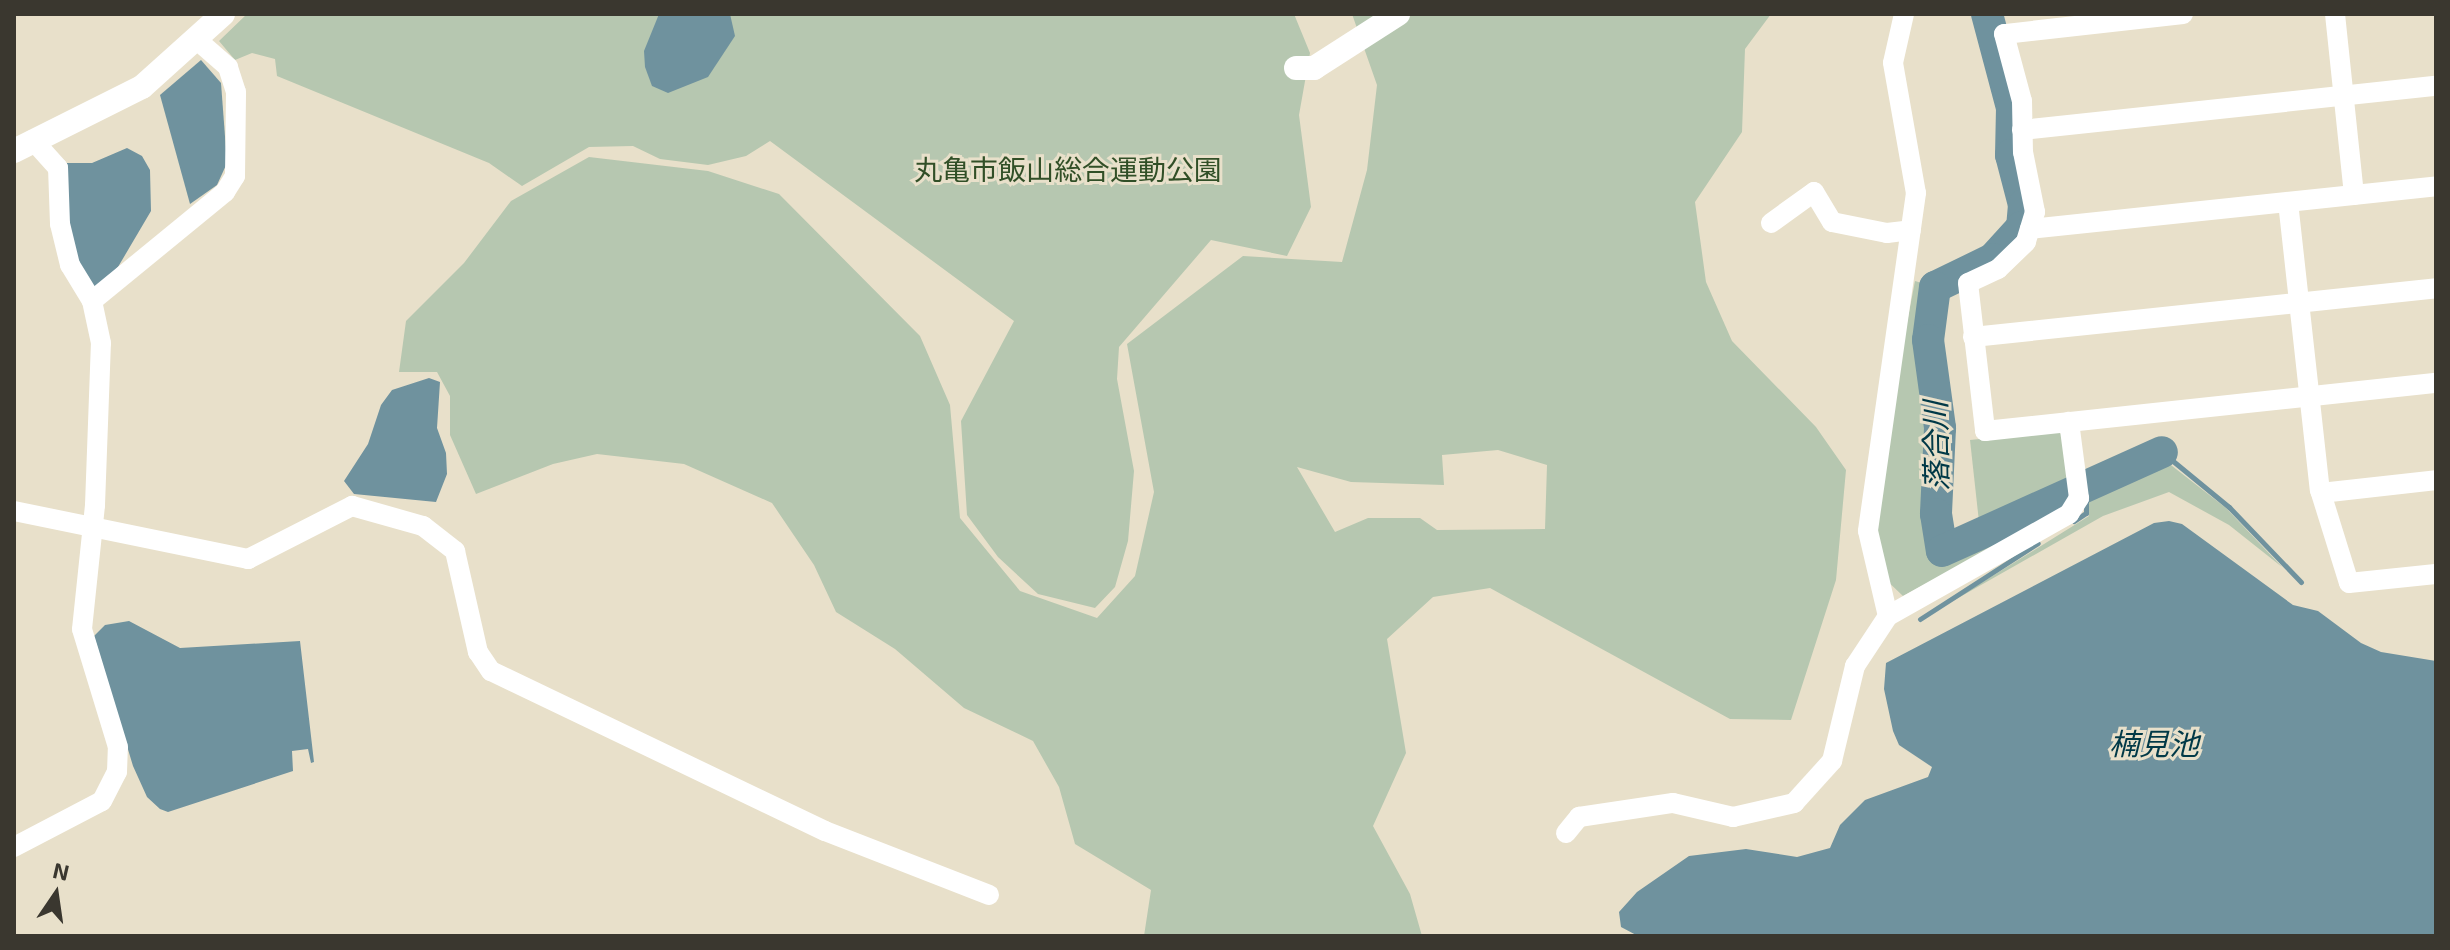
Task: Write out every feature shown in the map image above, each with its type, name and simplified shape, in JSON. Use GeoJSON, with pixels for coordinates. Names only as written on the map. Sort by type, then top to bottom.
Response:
{"type":"FeatureCollection","features":[{"type":"Feature","properties":{"kind":"street"},"geometry":{"type":"LineString","coordinates":[[14,847],[102,801],[117,772],[118,747],[82,629],[92,528],[101,343],[92,301],[70,265],[60,224],[58,168],[24,145],[142,87],[223,14]]}},
{"type":"Feature","properties":{"kind":"street"},"geometry":{"type":"LineString","coordinates":[[1296,68],[1314,68],[1398,14]]}},
{"type":"Feature","properties":{"kind":"street"},"geometry":{"type":"LineString","coordinates":[[1888,616],[1870,555],[1869,492],[1911,230],[1915,179],[1893,63],[1904,14]]}},
{"type":"Feature","properties":{"kind":"street"},"geometry":{"type":"LineString","coordinates":[[2183,14],[2074,20],[2004,34],[2022,101],[2022,130],[2035,212],[2026,242],[1998,269],[1968,283],[1985,431],[2436,383]]}},
{"type":"Feature","properties":{"kind":"street"},"geometry":{"type":"LineString","coordinates":[[2335,14],[2354,195]]}},
{"type":"Feature","properties":{"kind":"street"},"geometry":{"type":"LineString","coordinates":[[92,301],[225,192],[235,176],[236,92],[228,67],[196,39]]}},
{"type":"Feature","properties":{"kind":"street"},"geometry":{"type":"LineString","coordinates":[[2022,130],[2436,86]]}},
{"type":"Feature","properties":{"kind":"street"},"geometry":{"type":"LineString","coordinates":[[2030,229],[2436,186]]}},
{"type":"Feature","properties":{"kind":"street"},"geometry":{"type":"LineString","coordinates":[[1771,223],[1814,192],[1832,222],[1887,233],[1911,230]]}},
{"type":"Feature","properties":{"kind":"street"},"geometry":{"type":"LineString","coordinates":[[2288,202],[2321,493],[2349,583],[2436,574]]}},
{"type":"Feature","properties":{"kind":"street"},"geometry":{"type":"LineString","coordinates":[[1973,337],[2436,288]]}},
{"type":"Feature","properties":{"kind":"street"},"geometry":{"type":"LineString","coordinates":[[1566,833],[1579,817],[1673,803],[1733,817],[1794,803],[1832,761],[1855,666],[1888,616],[2069,514],[2078,487],[2069,422]]}},
{"type":"Feature","properties":{"kind":"street"},"geometry":{"type":"LineString","coordinates":[[2321,493],[2436,480]]}},
{"type":"Feature","properties":{"kind":"street"},"geometry":{"type":"LineString","coordinates":[[14,511],[248,559],[352,506],[423,526],[455,551],[478,652],[491,671],[825,831],[989,895]]}},
{"type":"Feature","properties":{"kind":"green space","name":"丸亀市飯山総合運動公園"},"geometry":{"type":"Polygon","coordinates":[[[247,14],[1294,14],[1310,53],[1299,115],[1311,207],[1287,256],[1211,240],[1119,347],[1117,379],[1134,471],[1128,541],[1115,587],[1095,608],[1038,594],[998,557],[967,515],[961,421],[1014,321],[770,141],[746,156],[708,165],[660,159],[633,146],[589,147],[522,186],[489,163],[277,76],[275,59],[252,53],[235,60],[219,41],[247,14]]]}},
{"type":"Feature","properties":{"kind":"green space"},"geometry":{"type":"Polygon","coordinates":[[[1352,14],[1771,14],[1745,49],[1742,132],[1695,202],[1706,282],[1732,341],[1816,427],[1846,470],[1836,580],[1791,720],[1730,719],[1490,588],[1433,597],[1387,639],[1406,753],[1373,826],[1410,894],[1422,936],[1144,936],[1151,890],[1075,844],[1059,787],[1033,741],[964,708],[895,649],[836,612],[814,565],[772,503],[684,464],[597,454],[553,464],[476,494],[450,435],[450,396],[437,372],[399,372],[406,321],[464,263],[511,201],[589,157],[708,171],[779,194],[920,336],[950,405],[960,518],[1020,591],[1097,618],[1135,576],[1154,492],[1127,344],[1243,256],[1342,262],[1367,170],[1377,85],[1352,14]],[[1498,450],[1442,455],[1444,485],[1351,482],[1297,467],[1335,532],[1368,518],[1420,518],[1437,530],[1545,529],[1547,465],[1498,450]]]}},
{"type":"Feature","properties":{"kind":"green space"},"geometry":{"type":"Polygon","coordinates":[[[1915,281],[1932,286],[1923,338],[1936,433],[1933,518],[1938,556],[2063,502],[2046,519],[1903,596],[1881,575],[1875,549],[1898,370],[1915,281]]]}},
{"type":"Feature","properties":{"kind":"green space"},"geometry":{"type":"Polygon","coordinates":[[[2058,431],[2065,438],[2071,488],[1980,531],[1970,440],[2058,431]]]}},
{"type":"Feature","properties":{"kind":"green space"},"geometry":{"type":"Polygon","coordinates":[[[2158,455],[2226,508],[2282,567],[2229,525],[2169,492],[2103,516],[1944,606],[2089,516],[2089,490],[2158,455]]]}},
{"type":"Feature","properties":{"kind":"water"},"geometry":{"type":"Polygon","coordinates":[[[659,14],[730,14],[735,36],[708,77],[668,93],[652,86],[645,67],[644,51],[659,14]]]}},
{"type":"Feature","properties":{"kind":"water"},"geometry":{"type":"Polygon","coordinates":[[[201,60],[221,83],[227,163],[217,185],[190,204],[160,95],[201,60]]]}},
{"type":"Feature","properties":{"kind":"water"},"geometry":{"type":"Polygon","coordinates":[[[127,148],[142,156],[150,170],[151,211],[118,267],[95,290],[78,262],[68,220],[67,163],[92,163],[127,148]]]}},
{"type":"Feature","properties":{"kind":"water"},"geometry":{"type":"Polygon","coordinates":[[[429,378],[440,382],[437,428],[446,453],[447,474],[436,502],[354,494],[344,481],[368,444],[381,405],[392,390],[429,378]]]}},
{"type":"Feature","properties":{"kind":"water","name":"楠見池"},"geometry":{"type":"Polygon","coordinates":[[[2169,521],[2182,524],[2293,605],[2318,611],[2361,643],[2381,652],[2436,661],[2436,936],[1638,936],[1621,927],[1619,912],[1637,892],[1689,856],[1746,849],[1797,857],[1830,848],[1840,825],[1865,800],[1928,777],[1932,767],[1899,745],[1893,731],[1884,689],[1886,663],[2154,523],[2169,521]]]}},
{"type":"Feature","properties":{"kind":"water"},"geometry":{"type":"Polygon","coordinates":[[[129,621],[180,648],[300,641],[314,762],[311,763],[308,749],[292,751],[293,771],[168,812],[160,809],[147,797],[133,766],[94,636],[105,625],[129,621]]]}},
{"type":"Feature","properties":{"kind":"waterway","name":"落合川"},"geometry":{"type":"LineString","coordinates":[[1987,14],[2012,108],[2011,155],[2024,205],[2022,227],[1993,259],[1935,287],[1928,340],[1940,428],[1936,514],[1942,551],[2162,452]]}},
{"type":"Feature","properties":{"kind":"waterway"},"geometry":{"type":"LineString","coordinates":[[2162,452],[2229,507],[2301,582]]}},
{"type":"Feature","properties":{"kind":"waterway","name":"落合川"},"geometry":{"type":"LineString","coordinates":[[2074,521],[2086,513],[2086,501]]}},
{"type":"Feature","properties":{"kind":"waterway","name":"落合川"},"geometry":{"type":"LineString","coordinates":[[1920,619],[2038,543]]}}]}
